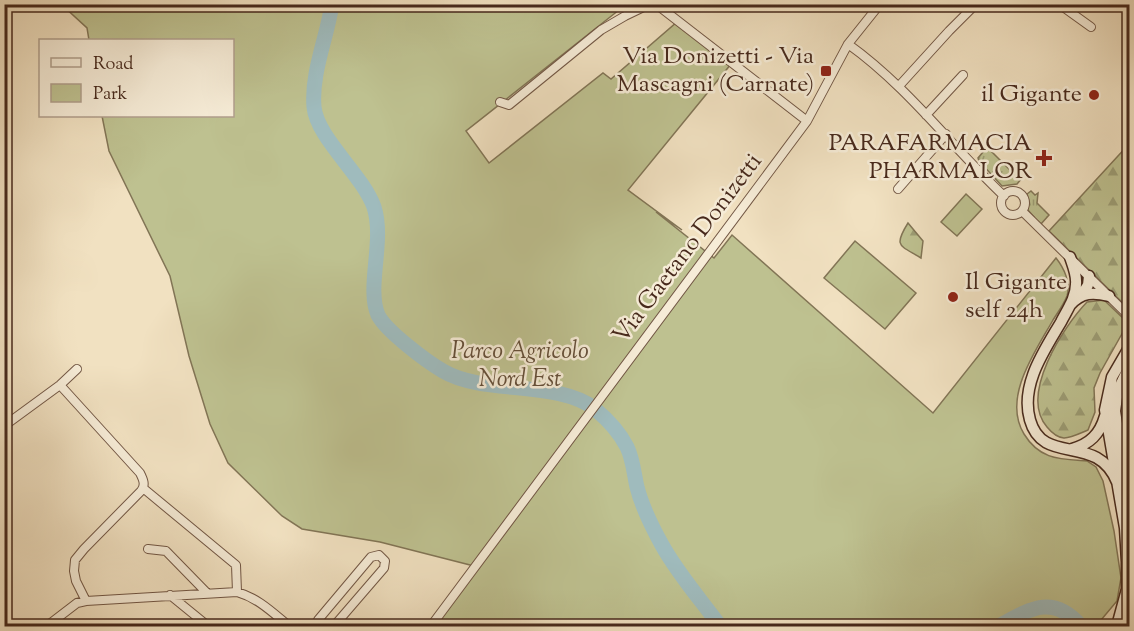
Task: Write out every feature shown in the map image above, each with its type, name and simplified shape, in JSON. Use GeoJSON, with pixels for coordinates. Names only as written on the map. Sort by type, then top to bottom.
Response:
{"type":"FeatureCollection","features":[{"type":"Feature","properties":{"kind":"main road"},"geometry":{"type":"LineString","coordinates":[[1070,257],[1076,285],[1070,306],[1040,358],[1031,382],[1030,421],[1038,435],[1053,446],[1099,457],[1111,469],[1117,482]]}},
{"type":"Feature","properties":{"kind":"main road"},"geometry":{"type":"LineString","coordinates":[[1076,285],[1089,276]]}},
{"type":"Feature","properties":{"kind":"main road"},"geometry":{"type":"LineString","coordinates":[[1070,306],[1081,296],[1088,285],[1089,276]]}},
{"type":"Feature","properties":{"kind":"main road"},"geometry":{"type":"LineString","coordinates":[[1081,296],[1093,293],[1109,296]]}},
{"type":"Feature","properties":{"kind":"main road"},"geometry":{"type":"LineString","coordinates":[[1118,627],[1128,577],[1109,408],[1112,377],[1130,346]]}},
{"type":"Feature","properties":{"kind":"main road"},"geometry":{"type":"LineString","coordinates":[[1069,449],[1083,445],[1100,430],[1130,365]]}},
{"type":"Feature","properties":{"kind":"main road"},"geometry":{"type":"LineString","coordinates":[[1109,408],[1130,508]]}},
{"type":"Feature","properties":{"kind":"main road"},"geometry":{"type":"LineString","coordinates":[[1122,465],[1130,483]]}},
{"type":"Feature","properties":{"kind":"main road"},"geometry":{"type":"LineString","coordinates":[[1118,627],[1130,601]]}},
{"type":"Feature","properties":{"kind":"street"},"geometry":{"type":"LineString","coordinates":[[500,102],[508,105],[602,30],[650,4]]}},
{"type":"Feature","properties":{"kind":"street"},"geometry":{"type":"LineString","coordinates":[[656,4],[807,121]]}},
{"type":"Feature","properties":{"kind":"street","name":"Via Gaetano Donizetti"},"geometry":{"type":"LineString","coordinates":[[431,627],[807,121],[848,44],[880,4]]}},
{"type":"Feature","properties":{"kind":"street"},"geometry":{"type":"LineString","coordinates":[[899,87],[976,4]]}},
{"type":"Feature","properties":{"kind":"street"},"geometry":{"type":"LineString","coordinates":[[1059,4],[1091,27]]}},
{"type":"Feature","properties":{"kind":"street"},"geometry":{"type":"LineString","coordinates":[[848,44],[899,87],[1004,196]]}},
{"type":"Feature","properties":{"kind":"street"},"geometry":{"type":"LineString","coordinates":[[926,115],[963,75]]}},
{"type":"Feature","properties":{"kind":"street"},"geometry":{"type":"LineString","coordinates":[[898,189],[946,134]]}},
{"type":"Feature","properties":{"kind":"street"},"geometry":{"type":"LineString","coordinates":[[1004,196],[1014,191],[1022,194],[1025,201],[1022,211]]}},
{"type":"Feature","properties":{"kind":"street"},"geometry":{"type":"LineString","coordinates":[[1004,196],[1002,206],[1005,212],[1012,215],[1022,211]]}},
{"type":"Feature","properties":{"kind":"street"},"geometry":{"type":"LineString","coordinates":[[1022,211],[1130,317]]}},
{"type":"Feature","properties":{"kind":"street"},"geometry":{"type":"LineString","coordinates":[[4,426],[60,385],[77,369]]}},
{"type":"Feature","properties":{"kind":"street"},"geometry":{"type":"LineString","coordinates":[[60,385],[140,473],[144,481],[144,488],[75,560],[76,581],[86,601]]}},
{"type":"Feature","properties":{"kind":"street"},"geometry":{"type":"LineString","coordinates":[[144,488],[236,565],[237,592]]}},
{"type":"Feature","properties":{"kind":"street"},"geometry":{"type":"LineString","coordinates":[[148,549],[166,551],[207,593]]}},
{"type":"Feature","properties":{"kind":"street"},"geometry":{"type":"LineString","coordinates":[[317,627],[318,620],[371,557],[379,555],[385,561],[384,568],[334,627]]}},
{"type":"Feature","properties":{"kind":"street"},"geometry":{"type":"LineString","coordinates":[[47,627],[76,603],[86,601],[237,592],[250,595],[259,601],[289,627]]}},
{"type":"Feature","properties":{"kind":"street"},"geometry":{"type":"LineString","coordinates":[[170,596],[208,627]]}},
{"type":"Feature","properties":{"kind":"street"},"geometry":{"type":"LineString","coordinates":[[336,598],[349,609]]}},
{"type":"Feature","properties":{"kind":"green space","name":"Parco Agricolo Nord Est"},"geometry":{"type":"Polygon","coordinates":[[[62,5],[615,5],[619,10],[466,131],[489,163],[603,73],[611,79],[677,22],[731,64],[628,190],[682,230],[656,212],[714,258],[732,235],[933,413],[1056,258],[1066,276],[1067,296],[1038,346],[1024,376],[1019,391],[1018,420],[1024,434],[1037,449],[1059,458],[1087,461],[1096,467],[1103,481],[1114,531],[1121,578],[1117,601],[1096,626],[430,626],[474,566],[380,542],[302,529],[282,516],[228,463],[210,424],[189,356],[170,276],[109,151],[102,117],[234,117],[234,39],[89,39],[87,28],[62,5]]]}},
{"type":"Feature","properties":{"kind":"green space"},"geometry":{"type":"Polygon","coordinates":[[[1129,144],[1127,191],[1130,198],[1129,309],[1049,231],[1129,144]]]}},
{"type":"Feature","properties":{"kind":"green space"},"geometry":{"type":"Polygon","coordinates":[[[989,145],[991,151],[1014,174],[1016,172],[1022,178],[1017,184],[1002,186],[979,161],[978,158],[989,145]]]}},
{"type":"Feature","properties":{"kind":"green space"},"geometry":{"type":"Polygon","coordinates":[[[1031,191],[1035,195],[1038,193],[1037,203],[1049,215],[1041,224],[1027,209],[1027,194],[1031,191]]]}},
{"type":"Feature","properties":{"kind":"green space"},"geometry":{"type":"Polygon","coordinates":[[[966,194],[982,209],[957,236],[941,222],[966,194]]]}},
{"type":"Feature","properties":{"kind":"green space"},"geometry":{"type":"Polygon","coordinates":[[[908,223],[923,241],[921,258],[901,245],[901,237],[908,223]]]}},
{"type":"Feature","properties":{"kind":"green space"},"geometry":{"type":"Polygon","coordinates":[[[855,241],[916,293],[885,329],[824,278],[855,241]]]}},
{"type":"Feature","properties":{"kind":"green space"},"geometry":{"type":"Polygon","coordinates":[[[1104,300],[1128,323],[1094,388],[1095,412],[1088,430],[1061,438],[1047,427],[1040,413],[1038,397],[1041,380],[1056,344],[1077,313],[1087,302],[1104,300]]]}},
{"type":"Feature","properties":{"kind":"waterway"},"geometry":{"type":"LineString","coordinates":[[332,4],[317,68],[314,107],[323,131],[360,182],[374,207],[378,234],[374,291],[375,304],[382,322],[417,353],[443,371],[479,383],[562,394],[580,400],[600,413],[617,431],[627,447],[642,502],[668,556],[720,626]]}},
{"type":"Feature","properties":{"kind":"waterway"},"geometry":{"type":"LineString","coordinates":[[999,626],[1021,614],[1042,607],[1061,610],[1081,626]]}},
{"type":"Feature","properties":{"kind":"place","name":"Via Donizetti - Via Mascagni (Carnate)"},"geometry":{"type":"Point","coordinates":[826,71]}},
{"type":"Feature","properties":{"kind":"place","name":"il Gigante"},"geometry":{"type":"Point","coordinates":[1094,95]}},
{"type":"Feature","properties":{"kind":"place","name":"PARAFARMACIA PHARMALOR"},"geometry":{"type":"Point","coordinates":[1044,158]}},
{"type":"Feature","properties":{"kind":"place","name":"Il Gigante self 24h"},"geometry":{"type":"Point","coordinates":[953,297]}}]}
